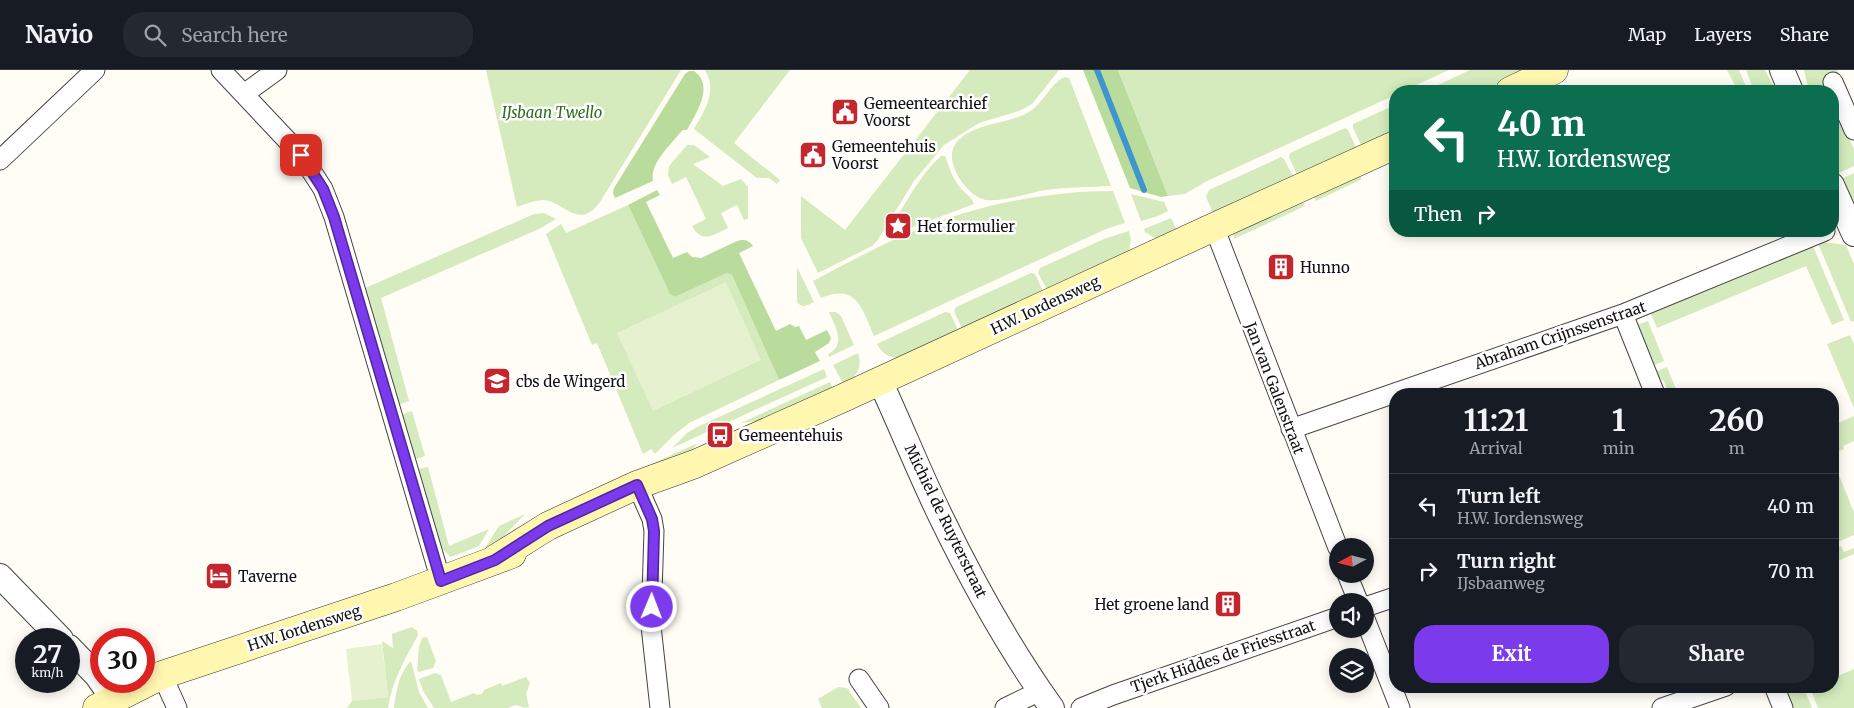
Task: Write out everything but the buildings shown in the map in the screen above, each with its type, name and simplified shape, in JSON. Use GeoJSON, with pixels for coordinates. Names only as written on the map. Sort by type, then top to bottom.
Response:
{"type":"FeatureCollection","features":[{"type":"Feature","properties":{"kind":"main road"},"geometry":{"type":"LineString","coordinates":[[1523,85],[1554,70]]}},
{"type":"Feature","properties":{"kind":"main road","name":"H.W. Iordensweg"},"geometry":{"type":"LineString","coordinates":[[105,703],[162,675],[441,581],[495,560],[548,526],[640,493],[695,464],[1389,148]]}},
{"type":"Feature","properties":{"kind":"street"},"geometry":{"type":"LineString","coordinates":[[0,160],[95,70]]}},
{"type":"Feature","properties":{"kind":"street"},"geometry":{"type":"LineString","coordinates":[[221,70],[301,155],[318,179],[329,202],[441,581]]}},
{"type":"Feature","properties":{"kind":"street"},"geometry":{"type":"LineString","coordinates":[[244,94],[277,70]]}},
{"type":"Feature","properties":{"kind":"street"},"geometry":{"type":"LineString","coordinates":[[1782,70],[1788,85]]}},
{"type":"Feature","properties":{"kind":"street"},"geometry":{"type":"LineString","coordinates":[[1839,96],[1854,130]]}},
{"type":"Feature","properties":{"kind":"street"},"geometry":{"type":"LineString","coordinates":[[1839,204],[1847,226]]}},
{"type":"Feature","properties":{"kind":"street","name":"Jan van Galenstraat"},"geometry":{"type":"LineString","coordinates":[[1214,227],[1334,538]]}},
{"type":"Feature","properties":{"kind":"street","name":"Abraham Crijnssenstraat"},"geometry":{"type":"LineString","coordinates":[[1409,388],[1623,314],[1810,237]]}},
{"type":"Feature","properties":{"kind":"street"},"geometry":{"type":"LineString","coordinates":[[1623,314],[1653,388]]}},
{"type":"Feature","properties":{"kind":"street","name":"Michiel de Ruyterstraat"},"geometry":{"type":"LineString","coordinates":[[880,381],[958,552],[1005,634],[1046,699]]}},
{"type":"Feature","properties":{"kind":"street","name":"Abraham Crijnssenstraat"},"geometry":{"type":"LineString","coordinates":[[1291,429],[1389,395]]}},
{"type":"Feature","properties":{"kind":"street"},"geometry":{"type":"LineString","coordinates":[[640,493],[652,519],[654,531],[651,626],[660,708]]}},
{"type":"Feature","properties":{"kind":"street"},"geometry":{"type":"LineString","coordinates":[[0,576],[50,628]]}},
{"type":"Feature","properties":{"kind":"street"},"geometry":{"type":"LineString","coordinates":[[1374,604],[1389,599]]}},
{"type":"Feature","properties":{"kind":"street","name":"Tjerk Hiddes de Friesstraat"},"geometry":{"type":"LineString","coordinates":[[1081,708],[1113,695],[1329,620]]}},
{"type":"Feature","properties":{"kind":"street"},"geometry":{"type":"LineString","coordinates":[[1372,638],[1389,680]]}},
{"type":"Feature","properties":{"kind":"street"},"geometry":{"type":"LineString","coordinates":[[80,658],[97,676],[105,703]]}},
{"type":"Feature","properties":{"kind":"street"},"geometry":{"type":"LineString","coordinates":[[162,675],[177,708]]}},
{"type":"Feature","properties":{"kind":"street"},"geometry":{"type":"LineString","coordinates":[[859,679],[879,708]]}},
{"type":"Feature","properties":{"kind":"street"},"geometry":{"type":"LineString","coordinates":[[1394,693],[1400,708]]}},
{"type":"Feature","properties":{"kind":"street"},"geometry":{"type":"LineString","coordinates":[[1662,708],[1706,693]]}},
{"type":"Feature","properties":{"kind":"street"},"geometry":{"type":"LineString","coordinates":[[1777,693],[1783,708]]}},
{"type":"Feature","properties":{"kind":"street"},"geometry":{"type":"LineString","coordinates":[[1004,708],[1046,699]]}},
{"type":"Feature","properties":{"kind":"green space","name":"IJsbaan Twello"},"geometry":{"type":"Polygon","coordinates":[[[486,70],[681,70],[600,202],[592,210],[579,215],[544,200],[534,201],[517,207],[486,70]]]}},
{"type":"Feature","properties":{"kind":"green space"},"geometry":{"type":"Polygon","coordinates":[[[705,70],[790,70],[734,143],[780,180],[777,184],[769,178],[757,178],[694,129],[705,108],[710,93],[709,78],[705,70]]]}},
{"type":"Feature","properties":{"kind":"green space"},"geometry":{"type":"Polygon","coordinates":[[[970,70],[1059,70],[1032,104],[1019,111],[979,123],[944,145],[914,181],[877,241],[872,246],[818,273],[801,238],[801,196],[845,230],[970,70]]]}},
{"type":"Feature","properties":{"kind":"green space"},"geometry":{"type":"Polygon","coordinates":[[[1083,70],[1118,70],[1168,196],[1161,197],[1130,188],[1083,70]]]}},
{"type":"Feature","properties":{"kind":"green space"},"geometry":{"type":"Polygon","coordinates":[[[1118,70],[1449,70],[1416,85],[1389,85],[1389,98],[1205,182],[1185,194],[1168,196],[1118,70]]]}},
{"type":"Feature","properties":{"kind":"green space"},"geometry":{"type":"Polygon","coordinates":[[[1470,70],[1528,70],[1495,85],[1438,85],[1470,70]]]}},
{"type":"Feature","properties":{"kind":"green space"},"geometry":{"type":"Polygon","coordinates":[[[1727,70],[1739,70],[1745,85],[1735,85],[1727,70]]]}},
{"type":"Feature","properties":{"kind":"green space"},"geometry":{"type":"Polygon","coordinates":[[[1746,70],[1765,70],[1773,85],[1752,85],[1746,70]]]}},
{"type":"Feature","properties":{"kind":"green space"},"geometry":{"type":"Polygon","coordinates":[[[1804,70],[1837,70],[1839,74],[1824,79],[1826,85],[1808,85],[1804,70]]]}},
{"type":"Feature","properties":{"kind":"green space"},"geometry":{"type":"Polygon","coordinates":[[[689,71],[694,71],[700,77],[703,84],[703,92],[699,108],[687,130],[683,130],[679,134],[657,162],[654,168],[653,181],[615,198],[614,188],[685,74],[689,71]]]}},
{"type":"Feature","properties":{"kind":"green space"},"geometry":{"type":"Polygon","coordinates":[[[1064,77],[1069,78],[1111,186],[1046,190],[1008,199],[993,200],[986,200],[971,192],[964,185],[954,168],[952,150],[956,143],[963,136],[981,127],[1029,112],[1064,77]]]}},
{"type":"Feature","properties":{"kind":"green space"},"geometry":{"type":"Polygon","coordinates":[[[1389,108],[1389,135],[1362,147],[1353,124],[1389,108]]]}},
{"type":"Feature","properties":{"kind":"green space"},"geometry":{"type":"Polygon","coordinates":[[[1839,116],[1854,149],[1854,166],[1839,173],[1839,116]]]}},
{"type":"Feature","properties":{"kind":"green space"},"geometry":{"type":"Polygon","coordinates":[[[1345,128],[1348,130],[1357,149],[1298,177],[1289,157],[1290,153],[1345,128]]]}},
{"type":"Feature","properties":{"kind":"green space"},"geometry":{"type":"Polygon","coordinates":[[[687,145],[694,145],[710,157],[693,164],[723,186],[741,179],[748,187],[748,219],[744,220],[737,205],[721,213],[728,228],[708,236],[700,235],[696,232],[692,226],[706,219],[686,177],[672,184],[668,175],[669,166],[687,145]]]}},
{"type":"Feature","properties":{"kind":"green space"},"geometry":{"type":"Polygon","coordinates":[[[941,156],[945,156],[956,182],[974,204],[890,234],[889,231],[913,191],[926,172],[941,156]]]}},
{"type":"Feature","properties":{"kind":"green space"},"geometry":{"type":"Polygon","coordinates":[[[1281,157],[1294,178],[1214,215],[1206,197],[1209,190],[1281,157]]]}},
{"type":"Feature","properties":{"kind":"green space"},"geometry":{"type":"Polygon","coordinates":[[[1359,173],[1362,179],[1316,201],[1313,195],[1359,173]]]}},
{"type":"Feature","properties":{"kind":"green space"},"geometry":{"type":"Polygon","coordinates":[[[1854,173],[1854,201],[1850,200],[1841,179],[1854,173]]]}},
{"type":"Feature","properties":{"kind":"green space"},"geometry":{"type":"Polygon","coordinates":[[[657,190],[660,195],[646,202],[673,258],[687,252],[692,257],[701,258],[737,241],[744,240],[750,242],[753,246],[739,253],[776,331],[790,324],[795,327],[799,326],[806,340],[827,330],[831,338],[829,343],[815,352],[820,361],[779,380],[732,275],[727,273],[675,297],[670,294],[628,205],[657,190]]]}},
{"type":"Feature","properties":{"kind":"green space"},"geometry":{"type":"Polygon","coordinates":[[[1113,191],[1125,223],[1106,229],[874,336],[866,317],[856,301],[850,296],[843,294],[833,294],[821,298],[813,281],[897,238],[958,215],[1035,197],[1113,191]]]}},
{"type":"Feature","properties":{"kind":"green space"},"geometry":{"type":"Polygon","coordinates":[[[1131,194],[1164,202],[1168,211],[1141,221],[1131,194]]]}},
{"type":"Feature","properties":{"kind":"green space"},"geometry":{"type":"Polygon","coordinates":[[[1302,200],[1305,206],[1234,239],[1233,231],[1302,200]]]}},
{"type":"Feature","properties":{"kind":"green space"},"geometry":{"type":"Polygon","coordinates":[[[628,205],[670,294],[675,297],[727,273],[732,275],[779,380],[689,423],[655,454],[651,449],[643,454],[597,343],[592,345],[546,234],[561,224],[566,233],[628,205]]]}},
{"type":"Feature","properties":{"kind":"green space"},"geometry":{"type":"Polygon","coordinates":[[[544,213],[556,219],[539,229],[381,298],[409,401],[397,404],[363,289],[534,214],[544,213]]]}},
{"type":"Feature","properties":{"kind":"green space"},"geometry":{"type":"Polygon","coordinates":[[[1171,218],[1178,232],[1157,239],[1145,232],[1144,229],[1171,218]]]}},
{"type":"Feature","properties":{"kind":"green space"},"geometry":{"type":"Polygon","coordinates":[[[1129,231],[1131,240],[1129,251],[1048,291],[1038,273],[1040,268],[1104,239],[1129,231]]]}},
{"type":"Feature","properties":{"kind":"green space"},"geometry":{"type":"Polygon","coordinates":[[[1818,243],[1846,245],[1854,264],[1854,321],[1851,322],[1818,243]]]}},
{"type":"Feature","properties":{"kind":"green space"},"geometry":{"type":"Polygon","coordinates":[[[1813,246],[1844,320],[1832,325],[1806,266],[1657,328],[1650,312],[1813,246]]]}},
{"type":"Feature","properties":{"kind":"green space"},"geometry":{"type":"Polygon","coordinates":[[[797,267],[814,302],[805,306],[797,302],[797,267]]]}},
{"type":"Feature","properties":{"kind":"green space"},"geometry":{"type":"Polygon","coordinates":[[[1031,273],[1035,274],[1044,293],[963,331],[954,311],[956,307],[1031,273]]]}},
{"type":"Feature","properties":{"kind":"green space"},"geometry":{"type":"Polygon","coordinates":[[[726,282],[761,360],[653,411],[617,333],[726,282]]]}},
{"type":"Feature","properties":{"kind":"green space"},"geometry":{"type":"Polygon","coordinates":[[[829,312],[836,312],[841,316],[854,345],[829,357],[828,354],[837,346],[838,335],[829,312]]]}},
{"type":"Feature","properties":{"kind":"green space"},"geometry":{"type":"Polygon","coordinates":[[[945,312],[950,313],[959,332],[897,358],[885,354],[877,344],[945,312]]]}},
{"type":"Feature","properties":{"kind":"green space"},"geometry":{"type":"Polygon","coordinates":[[[1648,321],[1664,361],[1652,366],[1637,325],[1648,321]]]}},
{"type":"Feature","properties":{"kind":"green space"},"geometry":{"type":"Polygon","coordinates":[[[1850,335],[1854,344],[1854,408],[1827,344],[1850,335]]]}},
{"type":"Feature","properties":{"kind":"green space"},"geometry":{"type":"Polygon","coordinates":[[[858,353],[859,368],[852,379],[844,385],[833,365],[858,353]]]}},
{"type":"Feature","properties":{"kind":"green space"},"geometry":{"type":"Polygon","coordinates":[[[1667,367],[1676,388],[1667,388],[1664,381],[1657,377],[1654,372],[1667,367]]]}},
{"type":"Feature","properties":{"kind":"green space"},"geometry":{"type":"Polygon","coordinates":[[[824,369],[827,377],[672,448],[687,433],[697,427],[824,369]]]}},
{"type":"Feature","properties":{"kind":"green space"},"geometry":{"type":"Polygon","coordinates":[[[830,382],[834,390],[771,419],[741,423],[830,382]]]}},
{"type":"Feature","properties":{"kind":"green space"},"geometry":{"type":"Polygon","coordinates":[[[412,411],[425,456],[417,459],[413,458],[400,415],[412,411]]]}},
{"type":"Feature","properties":{"kind":"green space"},"geometry":{"type":"Polygon","coordinates":[[[1854,416],[1854,441],[1843,446],[1844,449],[1839,451],[1839,422],[1854,416]]]}},
{"type":"Feature","properties":{"kind":"green space"},"geometry":{"type":"Polygon","coordinates":[[[698,443],[684,459],[638,470],[698,443]]]}},
{"type":"Feature","properties":{"kind":"green space"},"geometry":{"type":"Polygon","coordinates":[[[428,467],[449,546],[489,529],[479,546],[451,557],[438,545],[417,472],[419,469],[428,467]]]}},
{"type":"Feature","properties":{"kind":"green space"},"geometry":{"type":"Polygon","coordinates":[[[1839,476],[1854,512],[1854,535],[1839,541],[1839,476]]]}},
{"type":"Feature","properties":{"kind":"green space"},"geometry":{"type":"Polygon","coordinates":[[[525,514],[499,541],[483,551],[499,526],[525,514]]]}},
{"type":"Feature","properties":{"kind":"green space"},"geometry":{"type":"Polygon","coordinates":[[[1841,546],[1844,552],[1854,548],[1854,554],[1839,560],[1839,547],[1841,546]]]}},
{"type":"Feature","properties":{"kind":"green space"},"geometry":{"type":"Polygon","coordinates":[[[412,627],[417,631],[418,635],[396,679],[388,708],[347,708],[352,701],[388,697],[382,641],[393,648],[392,634],[412,627]]]}},
{"type":"Feature","properties":{"kind":"green space"},"geometry":{"type":"Polygon","coordinates":[[[427,637],[436,661],[433,668],[419,672],[417,670],[419,647],[422,638],[427,637]]]}},
{"type":"Feature","properties":{"kind":"green space"},"geometry":{"type":"Polygon","coordinates":[[[382,644],[388,697],[352,701],[346,649],[382,644]]]}},
{"type":"Feature","properties":{"kind":"green space"},"geometry":{"type":"Polygon","coordinates":[[[411,661],[419,692],[428,708],[394,708],[401,677],[411,661]]]}},
{"type":"Feature","properties":{"kind":"green space"},"geometry":{"type":"Polygon","coordinates":[[[1854,669],[1854,708],[1818,708],[1812,693],[1839,693],[1839,675],[1854,669]]]}},
{"type":"Feature","properties":{"kind":"green space"},"geometry":{"type":"Polygon","coordinates":[[[435,673],[441,675],[451,702],[474,693],[477,695],[482,694],[484,690],[501,683],[502,686],[526,677],[530,683],[526,694],[529,707],[525,708],[516,705],[508,708],[434,708],[423,691],[419,679],[435,673]]]}},
{"type":"Feature","properties":{"kind":"green space"},"geometry":{"type":"Polygon","coordinates":[[[838,687],[847,688],[861,708],[822,708],[818,699],[838,687]]]}},
{"type":"Feature","properties":{"kind":"green space"},"geometry":{"type":"Polygon","coordinates":[[[1786,693],[1806,693],[1812,708],[1792,708],[1786,693]]]}},
{"type":"Feature","properties":{"kind":"waterway"},"geometry":{"type":"LineString","coordinates":[[1097,70],[1144,190]]}},
{"type":"Feature","properties":{"kind":"place","name":"Gemeentearchief Voorst"},"geometry":{"type":"Point","coordinates":[845,112]}},
{"type":"Feature","properties":{"kind":"place","name":"Gemeentehuis Voorst"},"geometry":{"type":"Point","coordinates":[813,155]}},
{"type":"Feature","properties":{"kind":"place","name":"Het formulier"},"geometry":{"type":"Point","coordinates":[898,226]}},
{"type":"Feature","properties":{"kind":"place","name":"Hunno"},"geometry":{"type":"Point","coordinates":[1281,267]}},
{"type":"Feature","properties":{"kind":"place","name":"cbs de Wingerd"},"geometry":{"type":"Point","coordinates":[497,381]}},
{"type":"Feature","properties":{"kind":"place","name":"Gemeentehuis"},"geometry":{"type":"Point","coordinates":[720,435]}},
{"type":"Feature","properties":{"kind":"place","name":"Taverne"},"geometry":{"type":"Point","coordinates":[219,576]}},
{"type":"Feature","properties":{"kind":"place","name":"Het groene land"},"geometry":{"type":"Point","coordinates":[1228,604]}},
{"type":"Feature","properties":{"kind":"route"},"geometry":{"type":"LineString","coordinates":[[301,155],[323,189],[334,217],[441,581],[495,560],[548,526],[637,485],[652,519],[654,531],[652,607]]}}]}
